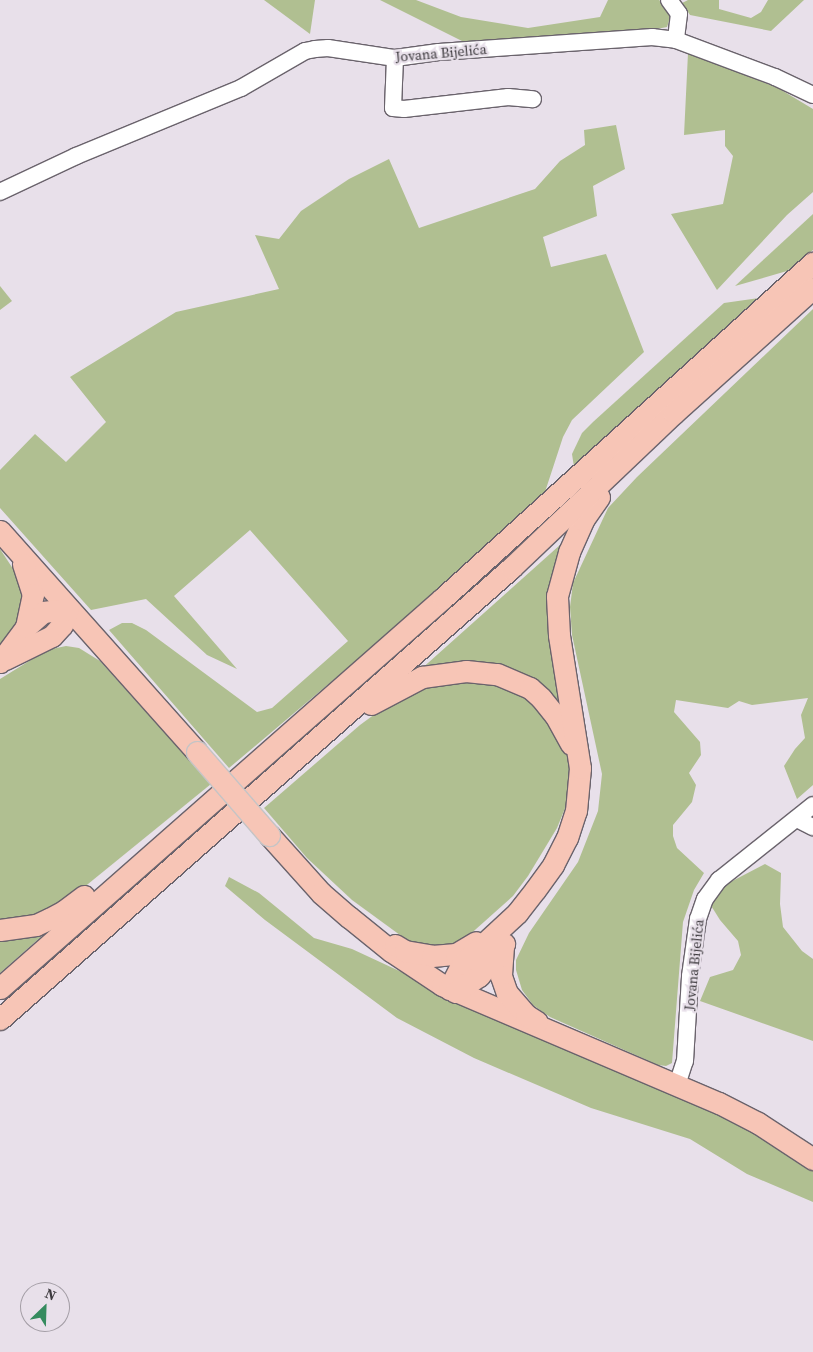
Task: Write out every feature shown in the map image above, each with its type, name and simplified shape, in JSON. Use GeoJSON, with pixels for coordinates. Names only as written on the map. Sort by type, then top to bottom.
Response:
{"type":"FeatureCollection","features":[{"type":"Feature","properties":{"kind":"main road"},"geometry":{"type":"LineString","coordinates":[[0,988],[472,572],[813,263]]}},
{"type":"Feature","properties":{"kind":"main road"},"geometry":{"type":"LineString","coordinates":[[0,1019],[511,568],[674,413],[813,288]]}},
{"type":"Feature","properties":{"kind":"main road"},"geometry":{"type":"LineString","coordinates":[[452,991],[455,975],[471,954],[513,917],[553,864],[567,838],[576,811],[580,768],[559,635],[557,596],[561,575],[579,529],[596,501],[674,413]]}},
{"type":"Feature","properties":{"kind":"main road"},"geometry":{"type":"LineString","coordinates":[[0,531],[19,555],[321,893],[391,952],[452,991],[584,1048],[677,1085],[758,1123],[813,1159]]}},
{"type":"Feature","properties":{"kind":"main road"},"geometry":{"type":"LineString","coordinates":[[19,555],[33,594],[26,627]]}},
{"type":"Feature","properties":{"kind":"main road"},"geometry":{"type":"LineString","coordinates":[[68,609],[62,625],[52,636],[0,662],[26,627],[43,612],[68,609]]}},
{"type":"Feature","properties":{"kind":"main road"},"geometry":{"type":"LineString","coordinates":[[40,643],[76,638],[108,653]]}},
{"type":"Feature","properties":{"kind":"main road"},"geometry":{"type":"LineString","coordinates":[[283,770],[364,708],[409,682],[435,674],[466,670],[497,674],[530,688],[555,714],[577,755]]}},
{"type":"Feature","properties":{"kind":"main road"},"geometry":{"type":"LineString","coordinates":[[0,930],[36,925],[64,912],[181,815],[201,809]]}},
{"type":"Feature","properties":{"kind":"main road"},"geometry":{"type":"LineString","coordinates":[[365,930],[406,951],[432,956],[456,954],[478,941],[497,924],[513,917]]}},
{"type":"Feature","properties":{"kind":"main road"},"geometry":{"type":"LineString","coordinates":[[452,991],[479,976],[502,946],[513,917]]}},
{"type":"Feature","properties":{"kind":"main road"},"geometry":{"type":"LineString","coordinates":[[502,946],[501,976],[507,993],[526,1015],[584,1048]]}},
{"type":"Feature","properties":{"kind":"street"},"geometry":{"type":"LineString","coordinates":[[669,0],[679,14],[676,40]]}},
{"type":"Feature","properties":{"kind":"street","name":"Jovana Bijelića"},"geometry":{"type":"LineString","coordinates":[[0,192],[76,156],[241,88],[305,51],[328,48],[394,58],[439,52],[630,37],[676,40],[775,77],[813,95]]}},
{"type":"Feature","properties":{"kind":"street"},"geometry":{"type":"LineString","coordinates":[[394,58],[393,108],[508,97],[533,99]]}},
{"type":"Feature","properties":{"kind":"street","name":"Jovana Bijelića"},"geometry":{"type":"LineString","coordinates":[[677,1085],[686,1054],[690,976],[700,908],[719,880],[813,805]]}},
{"type":"Feature","properties":{"kind":"street"},"geometry":{"type":"LineString","coordinates":[[797,819],[813,827]]}},
{"type":"Feature","properties":{"kind":"green space"},"geometry":{"type":"Polygon","coordinates":[[[264,0],[315,0],[310,34],[264,0]]]}},
{"type":"Feature","properties":{"kind":"green space"},"geometry":{"type":"Polygon","coordinates":[[[380,0],[416,0],[461,17],[528,28],[600,17],[608,0],[659,0],[669,12],[669,21],[667,27],[646,31],[468,44],[380,0]]]}},
{"type":"Feature","properties":{"kind":"green space"},"geometry":{"type":"Polygon","coordinates":[[[688,0],[719,0],[719,9],[751,18],[761,12],[768,0],[804,0],[771,31],[690,15],[682,3],[688,0]]]}},
{"type":"Feature","properties":{"kind":"green space"},"geometry":{"type":"Polygon","coordinates":[[[688,53],[778,88],[813,109],[813,192],[787,215],[717,290],[671,214],[723,204],[733,156],[725,146],[725,130],[684,135],[688,53]]]}},
{"type":"Feature","properties":{"kind":"green space"},"geometry":{"type":"Polygon","coordinates":[[[616,125],[625,169],[593,186],[597,216],[543,237],[551,267],[606,254],[644,352],[572,420],[563,437],[544,495],[377,643],[229,768],[109,630],[122,623],[132,623],[146,630],[257,712],[272,708],[348,641],[250,530],[174,596],[237,669],[207,655],[146,599],[91,610],[0,508],[0,470],[35,434],[66,462],[106,422],[70,377],[176,312],[279,289],[255,235],[279,239],[301,211],[349,179],[389,159],[419,228],[535,189],[560,161],[585,145],[584,130],[616,125]]]}},
{"type":"Feature","properties":{"kind":"green space"},"geometry":{"type":"Polygon","coordinates":[[[813,214],[813,250],[787,271],[735,286],[813,214]]]}},
{"type":"Feature","properties":{"kind":"green space"},"geometry":{"type":"Polygon","coordinates":[[[0,286],[12,301],[0,310],[0,286]]]}},
{"type":"Feature","properties":{"kind":"green space"},"geometry":{"type":"Polygon","coordinates":[[[759,298],[574,467],[572,454],[582,433],[593,422],[724,303],[759,298]]]}},
{"type":"Feature","properties":{"kind":"green space"},"geometry":{"type":"Polygon","coordinates":[[[813,309],[813,785],[797,799],[784,766],[805,738],[801,715],[808,698],[752,705],[739,701],[728,708],[676,700],[674,712],[700,742],[701,755],[689,773],[696,785],[692,802],[673,825],[673,836],[677,848],[704,873],[694,890],[683,922],[672,1063],[666,1066],[658,1065],[550,1017],[533,1005],[522,990],[516,970],[516,960],[529,933],[578,862],[598,811],[602,774],[572,635],[570,607],[573,583],[608,508],[637,477],[813,309]]]}},
{"type":"Feature","properties":{"kind":"green space"},"geometry":{"type":"Polygon","coordinates":[[[570,536],[561,560],[570,720],[530,683],[419,671],[570,536]]]}},
{"type":"Feature","properties":{"kind":"green space"},"geometry":{"type":"Polygon","coordinates":[[[0,549],[21,581],[26,611],[0,646],[0,549]]]}},
{"type":"Feature","properties":{"kind":"green space"},"geometry":{"type":"Polygon","coordinates":[[[66,646],[79,648],[100,661],[211,784],[61,906],[36,920],[0,924],[0,679],[47,650],[66,646]]]}},
{"type":"Feature","properties":{"kind":"green space"},"geometry":{"type":"Polygon","coordinates":[[[439,678],[508,685],[534,702],[561,739],[573,770],[568,801],[557,828],[528,876],[513,896],[457,946],[415,946],[352,900],[307,858],[264,808],[360,725],[409,689],[439,678]]]}},
{"type":"Feature","properties":{"kind":"green space"},"geometry":{"type":"Polygon","coordinates":[[[765,864],[781,873],[780,904],[783,927],[802,951],[813,959],[813,1041],[700,1001],[710,977],[733,970],[741,955],[738,941],[720,920],[710,904],[717,889],[765,864]]]}},
{"type":"Feature","properties":{"kind":"green space"},"geometry":{"type":"Polygon","coordinates":[[[229,877],[259,893],[314,938],[352,949],[423,982],[498,1021],[746,1123],[813,1168],[813,1202],[747,1174],[690,1139],[591,1108],[474,1058],[397,1018],[265,920],[225,886],[229,877]]]}},
{"type":"Feature","properties":{"kind":"green space"},"geometry":{"type":"Polygon","coordinates":[[[34,933],[43,935],[0,973],[0,936],[34,933]]]}}]}
